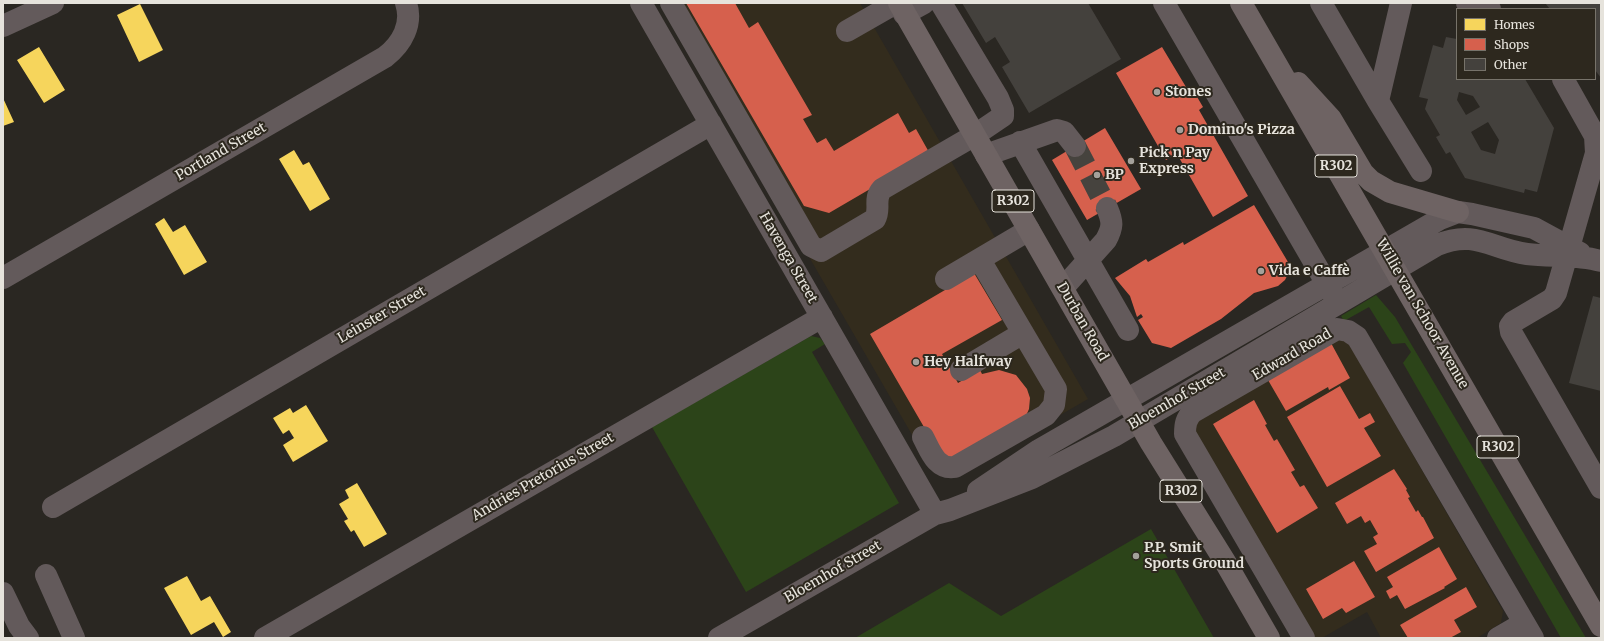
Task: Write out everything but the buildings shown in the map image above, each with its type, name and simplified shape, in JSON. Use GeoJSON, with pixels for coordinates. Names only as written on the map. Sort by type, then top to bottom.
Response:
{"type":"FeatureCollection","features":[{"type":"Feature","properties":{"kind":"main road","name":"Willie van Schoor Avenue"},"geometry":{"type":"LineString","coordinates":[[1241,3],[1601,625]]}},
{"type":"Feature","properties":{"kind":"main road","name":"Durban Road"},"geometry":{"type":"LineString","coordinates":[[900,7],[1139,421],[1224,560],[1269,638]]}},
{"type":"Feature","properties":{"kind":"main road"},"geometry":{"type":"LineString","coordinates":[[1276,63],[1307,92],[1331,119],[1363,173],[1371,181],[1390,192],[1458,212]]}},
{"type":"Feature","properties":{"kind":"street"},"geometry":{"type":"LineString","coordinates":[[3,26],[53,3]]}},
{"type":"Feature","properties":{"kind":"street","name":"Portland Street"},"geometry":{"type":"LineString","coordinates":[[3,278],[385,57],[403,38],[408,18],[406,3]]}},
{"type":"Feature","properties":{"kind":"street","name":"Havenga Street"},"geometry":{"type":"LineString","coordinates":[[641,3],[822,317],[943,512]]}},
{"type":"Feature","properties":{"kind":"street"},"geometry":{"type":"LineString","coordinates":[[670,3],[814,249],[825,250],[872,223],[878,215],[877,196],[882,189],[974,136],[1003,116],[1003,110],[998,98],[941,3]]}},
{"type":"Feature","properties":{"kind":"street"},"geometry":{"type":"LineString","coordinates":[[846,31],[900,7],[924,3]]}},
{"type":"Feature","properties":{"kind":"street"},"geometry":{"type":"LineString","coordinates":[[1164,3],[1338,304]]}},
{"type":"Feature","properties":{"kind":"street"},"geometry":{"type":"LineString","coordinates":[[1321,3],[1420,171]]}},
{"type":"Feature","properties":{"kind":"street"},"geometry":{"type":"LineString","coordinates":[[1378,101],[1401,3]]}},
{"type":"Feature","properties":{"kind":"street"},"geometry":{"type":"LineString","coordinates":[[1564,80],[1592,130],[1597,147],[1581,255],[1552,299],[1513,322],[1510,326],[1511,332],[1601,488]]}},
{"type":"Feature","properties":{"kind":"street","name":"Leinster Street"},"geometry":{"type":"LineString","coordinates":[[53,507],[711,124]]}},
{"type":"Feature","properties":{"kind":"street"},"geometry":{"type":"LineString","coordinates":[[986,155],[1057,130],[1064,132],[1075,146]]}},
{"type":"Feature","properties":{"kind":"street"},"geometry":{"type":"LineString","coordinates":[[1020,142],[1128,330]]}},
{"type":"Feature","properties":{"kind":"street"},"geometry":{"type":"LineString","coordinates":[[1063,288],[1106,240],[1110,232],[1112,221],[1107,208]]}},
{"type":"Feature","properties":{"kind":"street"},"geometry":{"type":"LineString","coordinates":[[1458,212],[1534,228],[1581,255]]}},
{"type":"Feature","properties":{"kind":"street","name":"Bloemhof Street"},"geometry":{"type":"LineString","coordinates":[[719,638],[943,512],[1039,450],[1127,399],[1328,285],[1440,219],[1458,212]]}},
{"type":"Feature","properties":{"kind":"street"},"geometry":{"type":"LineString","coordinates":[[946,279],[1029,230]]}},
{"type":"Feature","properties":{"kind":"street","name":"Bloemhof Street"},"geometry":{"type":"LineString","coordinates":[[943,512],[1032,478],[1114,436],[1437,245],[1457,239],[1476,240],[1526,253],[1581,255]]}},
{"type":"Feature","properties":{"kind":"street"},"geometry":{"type":"LineString","coordinates":[[923,437],[939,464],[945,467],[955,467],[1046,414],[1051,410],[1056,397],[1056,389],[980,260]]}},
{"type":"Feature","properties":{"kind":"street","name":"Andries Pretorius Street"},"geometry":{"type":"LineString","coordinates":[[265,638],[822,317]]}},
{"type":"Feature","properties":{"kind":"street","name":"Edward Road"},"geometry":{"type":"LineString","coordinates":[[1304,638],[1185,434],[1185,427],[1187,419],[1193,412],[1336,329],[1353,333],[1360,342],[1529,630]]}},
{"type":"Feature","properties":{"kind":"street"},"geometry":{"type":"LineString","coordinates":[[960,370],[1023,333]]}},
{"type":"Feature","properties":{"kind":"street"},"geometry":{"type":"LineString","coordinates":[[46,575],[74,638]]}},
{"type":"Feature","properties":{"kind":"street"},"geometry":{"type":"LineString","coordinates":[[3,593],[19,626],[28,638]]}},
{"type":"Feature","properties":{"kind":"street"},"geometry":{"type":"LineString","coordinates":[[1498,638],[1529,630]]}},
{"type":"Feature","properties":{"kind":"shaded area"},"geometry":{"type":"Polygon","coordinates":[[[662,3],[860,3],[1088,399],[953,477],[933,471],[662,3]]]}},
{"type":"Feature","properties":{"kind":"shaded area"},"geometry":{"type":"Polygon","coordinates":[[[1330,338],[1348,342],[1503,611],[1501,623],[1477,638],[1381,638],[1367,612],[1322,638],[1314,638],[1192,428],[1192,422],[1330,338]]]}},
{"type":"Feature","properties":{"kind":"green space"},"geometry":{"type":"Polygon","coordinates":[[[1376,295],[1395,317],[1586,638],[1561,638],[1403,363],[1411,352],[1405,343],[1392,344],[1369,307],[1344,321],[1341,316],[1376,295]]]}},
{"type":"Feature","properties":{"kind":"green space"},"geometry":{"type":"Polygon","coordinates":[[[811,336],[820,338],[825,344],[812,352],[899,503],[746,592],[652,427],[811,336]]]}},
{"type":"Feature","properties":{"kind":"green space","name":"P.P. Smit Sports Ground"},"geometry":{"type":"Polygon","coordinates":[[[1151,529],[1214,638],[855,638],[949,583],[1001,616],[1151,529]]]}},
{"type":"Feature","properties":{"kind":"tunnel"},"geometry":{"type":"LineString","coordinates":[[1075,146],[1107,208]]}},
{"type":"Feature","properties":{"kind":"place","name":"Stones"},"geometry":{"type":"Point","coordinates":[1157,92]}},
{"type":"Feature","properties":{"kind":"place","name":"Domino's Pizza"},"geometry":{"type":"Point","coordinates":[1180,130]}},
{"type":"Feature","properties":{"kind":"place","name":"Pick n Pay Express"},"geometry":{"type":"Point","coordinates":[1131,161]}},
{"type":"Feature","properties":{"kind":"place","name":"BP"},"geometry":{"type":"Point","coordinates":[1097,175]}},
{"type":"Feature","properties":{"kind":"place","name":"Vida e Caffè"},"geometry":{"type":"Point","coordinates":[1261,271]}},
{"type":"Feature","properties":{"kind":"place","name":"Hey Halfway"},"geometry":{"type":"Point","coordinates":[916,362]}},
{"type":"Feature","properties":{"kind":"place","name":"P.P. Smit Sports Ground"},"geometry":{"type":"Point","coordinates":[1136,556]}}]}
